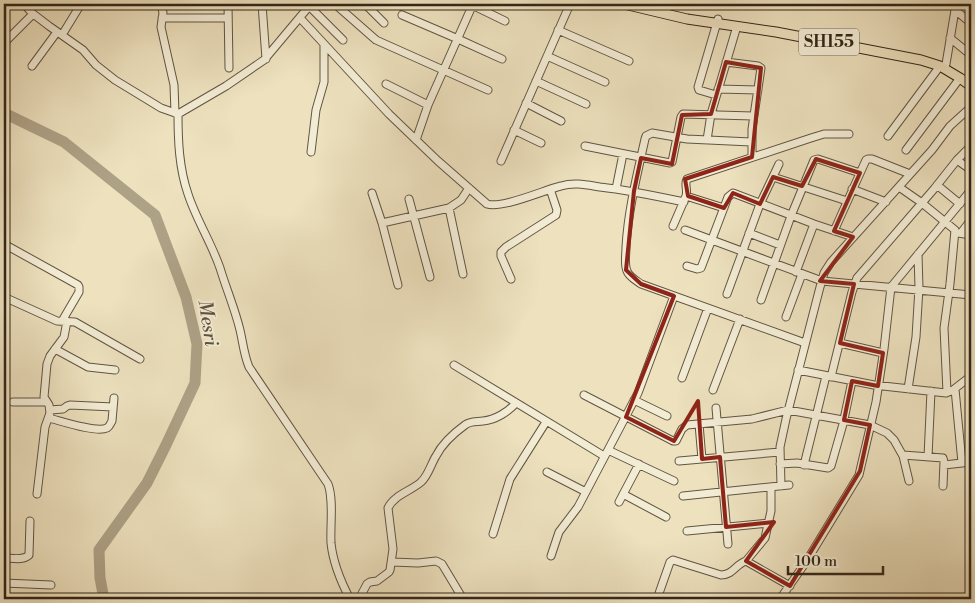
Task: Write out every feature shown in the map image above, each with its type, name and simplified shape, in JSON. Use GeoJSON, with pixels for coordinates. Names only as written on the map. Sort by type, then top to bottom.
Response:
{"type":"FeatureCollection","features":[{"type":"Feature","properties":{"kind":"main road","name":"SH155"},"geometry":{"type":"LineString","coordinates":[[624,4],[661,10]]}},
{"type":"Feature","properties":{"kind":"main road","name":"SH155"},"geometry":{"type":"LineString","coordinates":[[643,4],[680,15],[784,28],[924,57],[943,65],[971,82]]}},
{"type":"Feature","properties":{"kind":"main road","name":"SH155"},"geometry":{"type":"LineString","coordinates":[[717,21],[943,65],[971,86]]}},
{"type":"Feature","properties":{"kind":"street"},"geometry":{"type":"LineString","coordinates":[[4,9],[10,4]]}},
{"type":"Feature","properties":{"kind":"street"},"geometry":{"type":"LineString","coordinates":[[24,4],[59,34],[83,50],[96,65],[114,80],[161,108],[176,113],[226,86],[266,58],[310,5],[343,40]]}},
{"type":"Feature","properties":{"kind":"street"},"geometry":{"type":"LineString","coordinates":[[32,66],[81,4]]}},
{"type":"Feature","properties":{"kind":"street"},"geometry":{"type":"LineString","coordinates":[[161,4],[163,13],[162,27],[174,85],[178,139],[187,192],[192,207],[216,257],[240,329],[245,359],[330,488],[331,544],[341,582],[350,599]]}},
{"type":"Feature","properties":{"kind":"street"},"geometry":{"type":"LineString","coordinates":[[228,4],[229,68]]}},
{"type":"Feature","properties":{"kind":"street"},"geometry":{"type":"LineString","coordinates":[[262,4],[266,58]]}},
{"type":"Feature","properties":{"kind":"street"},"geometry":{"type":"LineString","coordinates":[[334,4],[376,40],[488,90]]}},
{"type":"Feature","properties":{"kind":"street"},"geometry":{"type":"LineString","coordinates":[[365,4],[384,23]]}},
{"type":"Feature","properties":{"kind":"street"},"geometry":{"type":"LineString","coordinates":[[395,4],[401,6],[408,4]]}},
{"type":"Feature","properties":{"kind":"street"},"geometry":{"type":"LineString","coordinates":[[416,140],[428,105],[472,4],[505,21]]}},
{"type":"Feature","properties":{"kind":"street"},"geometry":{"type":"LineString","coordinates":[[501,161],[570,4]]}},
{"type":"Feature","properties":{"kind":"street"},"geometry":{"type":"LineString","coordinates":[[955,7],[971,23]]}},
{"type":"Feature","properties":{"kind":"street"},"geometry":{"type":"LineString","coordinates":[[888,136],[943,65],[955,7]]}},
{"type":"Feature","properties":{"kind":"street"},"geometry":{"type":"LineString","coordinates":[[4,42],[34,14]]}},
{"type":"Feature","properties":{"kind":"street"},"geometry":{"type":"LineString","coordinates":[[402,15],[458,38],[502,59]]}},
{"type":"Feature","properties":{"kind":"street"},"geometry":{"type":"LineString","coordinates":[[162,18],[228,18]]}},
{"type":"Feature","properties":{"kind":"street"},"geometry":{"type":"LineString","coordinates":[[300,18],[389,114],[482,201],[496,206],[564,185],[576,184],[685,199],[724,208]]}},
{"type":"Feature","properties":{"kind":"street"},"geometry":{"type":"LineString","coordinates":[[717,21],[698,87],[699,90],[717,92],[758,90]]}},
{"type":"Feature","properties":{"kind":"street"},"geometry":{"type":"LineString","coordinates":[[707,140],[711,114],[737,26]]}},
{"type":"Feature","properties":{"kind":"street"},"geometry":{"type":"LineString","coordinates":[[558,30],[628,61]]}},
{"type":"Feature","properties":{"kind":"street"},"geometry":{"type":"LineString","coordinates":[[950,38],[971,55]]}},
{"type":"Feature","properties":{"kind":"street"},"geometry":{"type":"LineString","coordinates":[[311,152],[316,110],[324,82],[324,45]]}},
{"type":"Feature","properties":{"kind":"street"},"geometry":{"type":"LineString","coordinates":[[547,56],[605,82]]}},
{"type":"Feature","properties":{"kind":"street"},"geometry":{"type":"LineString","coordinates":[[726,62],[760,66],[761,71],[753,116],[752,157]]}},
{"type":"Feature","properties":{"kind":"street"},"geometry":{"type":"LineString","coordinates":[[906,150],[960,78]]}},
{"type":"Feature","properties":{"kind":"street"},"geometry":{"type":"LineString","coordinates":[[536,81],[586,104]]}},
{"type":"Feature","properties":{"kind":"street"},"geometry":{"type":"LineString","coordinates":[[386,84],[428,105]]}},
{"type":"Feature","properties":{"kind":"street"},"geometry":{"type":"LineString","coordinates":[[526,103],[561,121]]}},
{"type":"Feature","properties":{"kind":"street"},"geometry":{"type":"LineString","coordinates":[[781,486],[780,447],[824,273],[831,262],[932,150],[950,126],[971,108]]}},
{"type":"Feature","properties":{"kind":"street"},"geometry":{"type":"LineString","coordinates":[[585,146],[670,163],[672,162],[683,114],[753,116]]}},
{"type":"Feature","properties":{"kind":"street"},"geometry":{"type":"LineString","coordinates":[[514,130],[541,143]]}},
{"type":"Feature","properties":{"kind":"street"},"geometry":{"type":"LineString","coordinates":[[751,142],[648,134],[645,139],[627,232],[626,270],[641,284],[805,343]]}},
{"type":"Feature","properties":{"kind":"street"},"geometry":{"type":"LineString","coordinates":[[673,226],[685,199],[687,192],[685,183],[687,179],[824,134],[849,134]]}},
{"type":"Feature","properties":{"kind":"street"},"geometry":{"type":"LineString","coordinates":[[804,465],[828,376],[840,343],[854,284],[862,271],[971,146]]}},
{"type":"Feature","properties":{"kind":"street"},"geometry":{"type":"LineString","coordinates":[[616,189],[623,154]]}},
{"type":"Feature","properties":{"kind":"street"},"geometry":{"type":"LineString","coordinates":[[760,300],[812,162],[816,159],[860,173]]}},
{"type":"Feature","properties":{"kind":"street"},"geometry":{"type":"LineString","coordinates":[[834,231],[864,162],[868,159],[910,174]]}},
{"type":"Feature","properties":{"kind":"street"},"geometry":{"type":"LineString","coordinates":[[957,160],[971,170]]}},
{"type":"Feature","properties":{"kind":"street"},"geometry":{"type":"LineString","coordinates":[[727,294],[760,204],[779,164]]}},
{"type":"Feature","properties":{"kind":"street"},"geometry":{"type":"LineString","coordinates":[[773,177],[847,201]]}},
{"type":"Feature","properties":{"kind":"street"},"geometry":{"type":"LineString","coordinates":[[937,185],[960,204]]}},
{"type":"Feature","properties":{"kind":"street"},"geometry":{"type":"LineString","coordinates":[[899,187],[922,203],[958,233],[971,235]]}},
{"type":"Feature","properties":{"kind":"street"},"geometry":{"type":"LineString","coordinates":[[382,223],[449,208],[461,200],[469,188]]}},
{"type":"Feature","properties":{"kind":"street"},"geometry":{"type":"LineString","coordinates":[[511,279],[501,252],[556,215],[557,210],[550,189]]}},
{"type":"Feature","properties":{"kind":"street"},"geometry":{"type":"LineString","coordinates":[[852,189],[886,202]]}},
{"type":"Feature","properties":{"kind":"street"},"geometry":{"type":"LineString","coordinates":[[783,597],[858,475],[876,402],[891,287],[971,190]]}},
{"type":"Feature","properties":{"kind":"street"},"geometry":{"type":"LineString","coordinates":[[687,266],[697,269],[701,268],[728,197],[733,193],[791,216],[853,237]]}},
{"type":"Feature","properties":{"kind":"street"},"geometry":{"type":"LineString","coordinates":[[372,194],[382,223],[398,284]]}},
{"type":"Feature","properties":{"kind":"street"},"geometry":{"type":"LineString","coordinates":[[409,199],[430,277]]}},
{"type":"Feature","properties":{"kind":"street"},"geometry":{"type":"LineString","coordinates":[[449,208],[463,274]]}},
{"type":"Feature","properties":{"kind":"street"},"geometry":{"type":"LineString","coordinates":[[947,392],[944,328],[958,233],[971,220]]}},
{"type":"Feature","properties":{"kind":"street"},"geometry":{"type":"LineString","coordinates":[[786,317],[814,224]]}},
{"type":"Feature","properties":{"kind":"street"},"geometry":{"type":"LineString","coordinates":[[685,230],[822,281],[971,295]]}},
{"type":"Feature","properties":{"kind":"street"},"geometry":{"type":"LineString","coordinates":[[749,233],[780,245]]}},
{"type":"Feature","properties":{"kind":"street"},"geometry":{"type":"LineString","coordinates":[[4,244],[79,287],[79,292],[64,321],[64,336],[50,356],[47,364],[44,397],[50,405],[38,494]]}},
{"type":"Feature","properties":{"kind":"street"},"geometry":{"type":"LineString","coordinates":[[908,389],[916,337],[919,290],[918,254]]}},
{"type":"Feature","properties":{"kind":"street"},"geometry":{"type":"LineString","coordinates":[[551,556],[559,532],[575,512],[626,417],[653,355],[674,296]]}},
{"type":"Feature","properties":{"kind":"street"},"geometry":{"type":"LineString","coordinates":[[4,297],[42,314],[64,321],[75,322],[140,359]]}},
{"type":"Feature","properties":{"kind":"street"},"geometry":{"type":"LineString","coordinates":[[682,378],[708,308]]}},
{"type":"Feature","properties":{"kind":"street"},"geometry":{"type":"LineString","coordinates":[[713,390],[740,319]]}},
{"type":"Feature","properties":{"kind":"street"},"geometry":{"type":"LineString","coordinates":[[840,343],[883,353]]}},
{"type":"Feature","properties":{"kind":"street"},"geometry":{"type":"LineString","coordinates":[[55,349],[88,368],[115,370]]}},
{"type":"Feature","properties":{"kind":"street"},"geometry":{"type":"LineString","coordinates":[[454,365],[546,422],[606,453],[639,464],[674,481]]}},
{"type":"Feature","properties":{"kind":"street"},"geometry":{"type":"LineString","coordinates":[[798,370],[878,386],[947,392],[955,389],[971,376]]}},
{"type":"Feature","properties":{"kind":"street"},"geometry":{"type":"LineString","coordinates":[[780,464],[828,468],[830,466],[844,420],[852,381]]}},
{"type":"Feature","properties":{"kind":"street"},"geometry":{"type":"LineString","coordinates":[[955,389],[962,463]]}},
{"type":"Feature","properties":{"kind":"street"},"geometry":{"type":"LineString","coordinates":[[928,456],[931,391]]}},
{"type":"Feature","properties":{"kind":"street"},"geometry":{"type":"LineString","coordinates":[[584,395],[673,442],[676,441],[685,426],[752,419],[788,410],[870,425],[891,436],[906,463],[909,481]]}},
{"type":"Feature","properties":{"kind":"street"},"geometry":{"type":"LineString","coordinates":[[49,414],[84,428],[104,428],[110,424],[114,398]]}},
{"type":"Feature","properties":{"kind":"street"},"geometry":{"type":"LineString","coordinates":[[634,400],[667,416]]}},
{"type":"Feature","properties":{"kind":"street"},"geometry":{"type":"LineString","coordinates":[[13,402],[47,402]]}},
{"type":"Feature","properties":{"kind":"street"},"geometry":{"type":"LineString","coordinates":[[359,599],[368,583],[377,581],[389,572],[392,562],[392,549],[388,508],[391,502],[420,482],[438,452],[466,424],[495,418],[510,410],[516,403]]}},
{"type":"Feature","properties":{"kind":"street"},"geometry":{"type":"LineString","coordinates":[[49,414],[70,405],[113,407]]}},
{"type":"Feature","properties":{"kind":"street"},"geometry":{"type":"LineString","coordinates":[[716,408],[728,544]]}},
{"type":"Feature","properties":{"kind":"street"},"geometry":{"type":"LineString","coordinates":[[493,534],[510,478],[546,422]]}},
{"type":"Feature","properties":{"kind":"street"},"geometry":{"type":"LineString","coordinates":[[699,424],[702,459]]}},
{"type":"Feature","properties":{"kind":"street"},"geometry":{"type":"LineString","coordinates":[[679,462],[780,452]]}},
{"type":"Feature","properties":{"kind":"street"},"geometry":{"type":"LineString","coordinates":[[902,455],[942,458],[944,465],[943,486]]}},
{"type":"Feature","properties":{"kind":"street"},"geometry":{"type":"LineString","coordinates":[[944,465],[971,462]]}},
{"type":"Feature","properties":{"kind":"street"},"geometry":{"type":"LineString","coordinates":[[619,502],[639,464]]}},
{"type":"Feature","properties":{"kind":"street"},"geometry":{"type":"LineString","coordinates":[[547,472],[586,492]]}},
{"type":"Feature","properties":{"kind":"street"},"geometry":{"type":"LineString","coordinates":[[683,496],[789,485]]}},
{"type":"Feature","properties":{"kind":"street"},"geometry":{"type":"LineString","coordinates":[[658,599],[670,562],[673,560],[721,575],[731,573],[740,563],[746,561],[765,538],[771,511],[771,487]]}},
{"type":"Feature","properties":{"kind":"street"},"geometry":{"type":"LineString","coordinates":[[623,494],[666,517]]}},
{"type":"Feature","properties":{"kind":"street"},"geometry":{"type":"LineString","coordinates":[[4,558],[23,558],[29,555],[30,521]]}},
{"type":"Feature","properties":{"kind":"street"},"geometry":{"type":"LineString","coordinates":[[687,531],[769,523]]}},
{"type":"Feature","properties":{"kind":"street"},"geometry":{"type":"LineString","coordinates":[[746,561],[790,586]]}},
{"type":"Feature","properties":{"kind":"street"},"geometry":{"type":"LineString","coordinates":[[392,562],[439,562],[463,599]]}},
{"type":"Feature","properties":{"kind":"street"},"geometry":{"type":"LineString","coordinates":[[4,584],[51,585]]}},
{"type":"Feature","properties":{"kind":"highlighted area"},"geometry":{"type":"Polygon","coordinates":[[[726,62],[761,68],[752,157],[685,179],[688,196],[724,208],[733,193],[760,204],[773,177],[802,186],[816,159],[860,173],[834,231],[853,237],[820,281],[854,284],[840,343],[883,353],[878,386],[852,381],[844,420],[870,425],[860,471],[790,586],[746,561],[774,522],[726,527],[720,457],[702,459],[698,401],[674,441],[626,417],[674,296],[641,284],[626,270],[634,191],[641,158],[672,164],[682,115],[711,114],[726,62]]]}},
{"type":"Feature","properties":{"kind":"waterway","name":"Mesri"},"geometry":{"type":"LineString","coordinates":[[4,113],[64,142],[155,215],[186,297],[197,344],[195,383],[166,445],[147,483],[99,550],[100,578],[104,599]]}}]}
